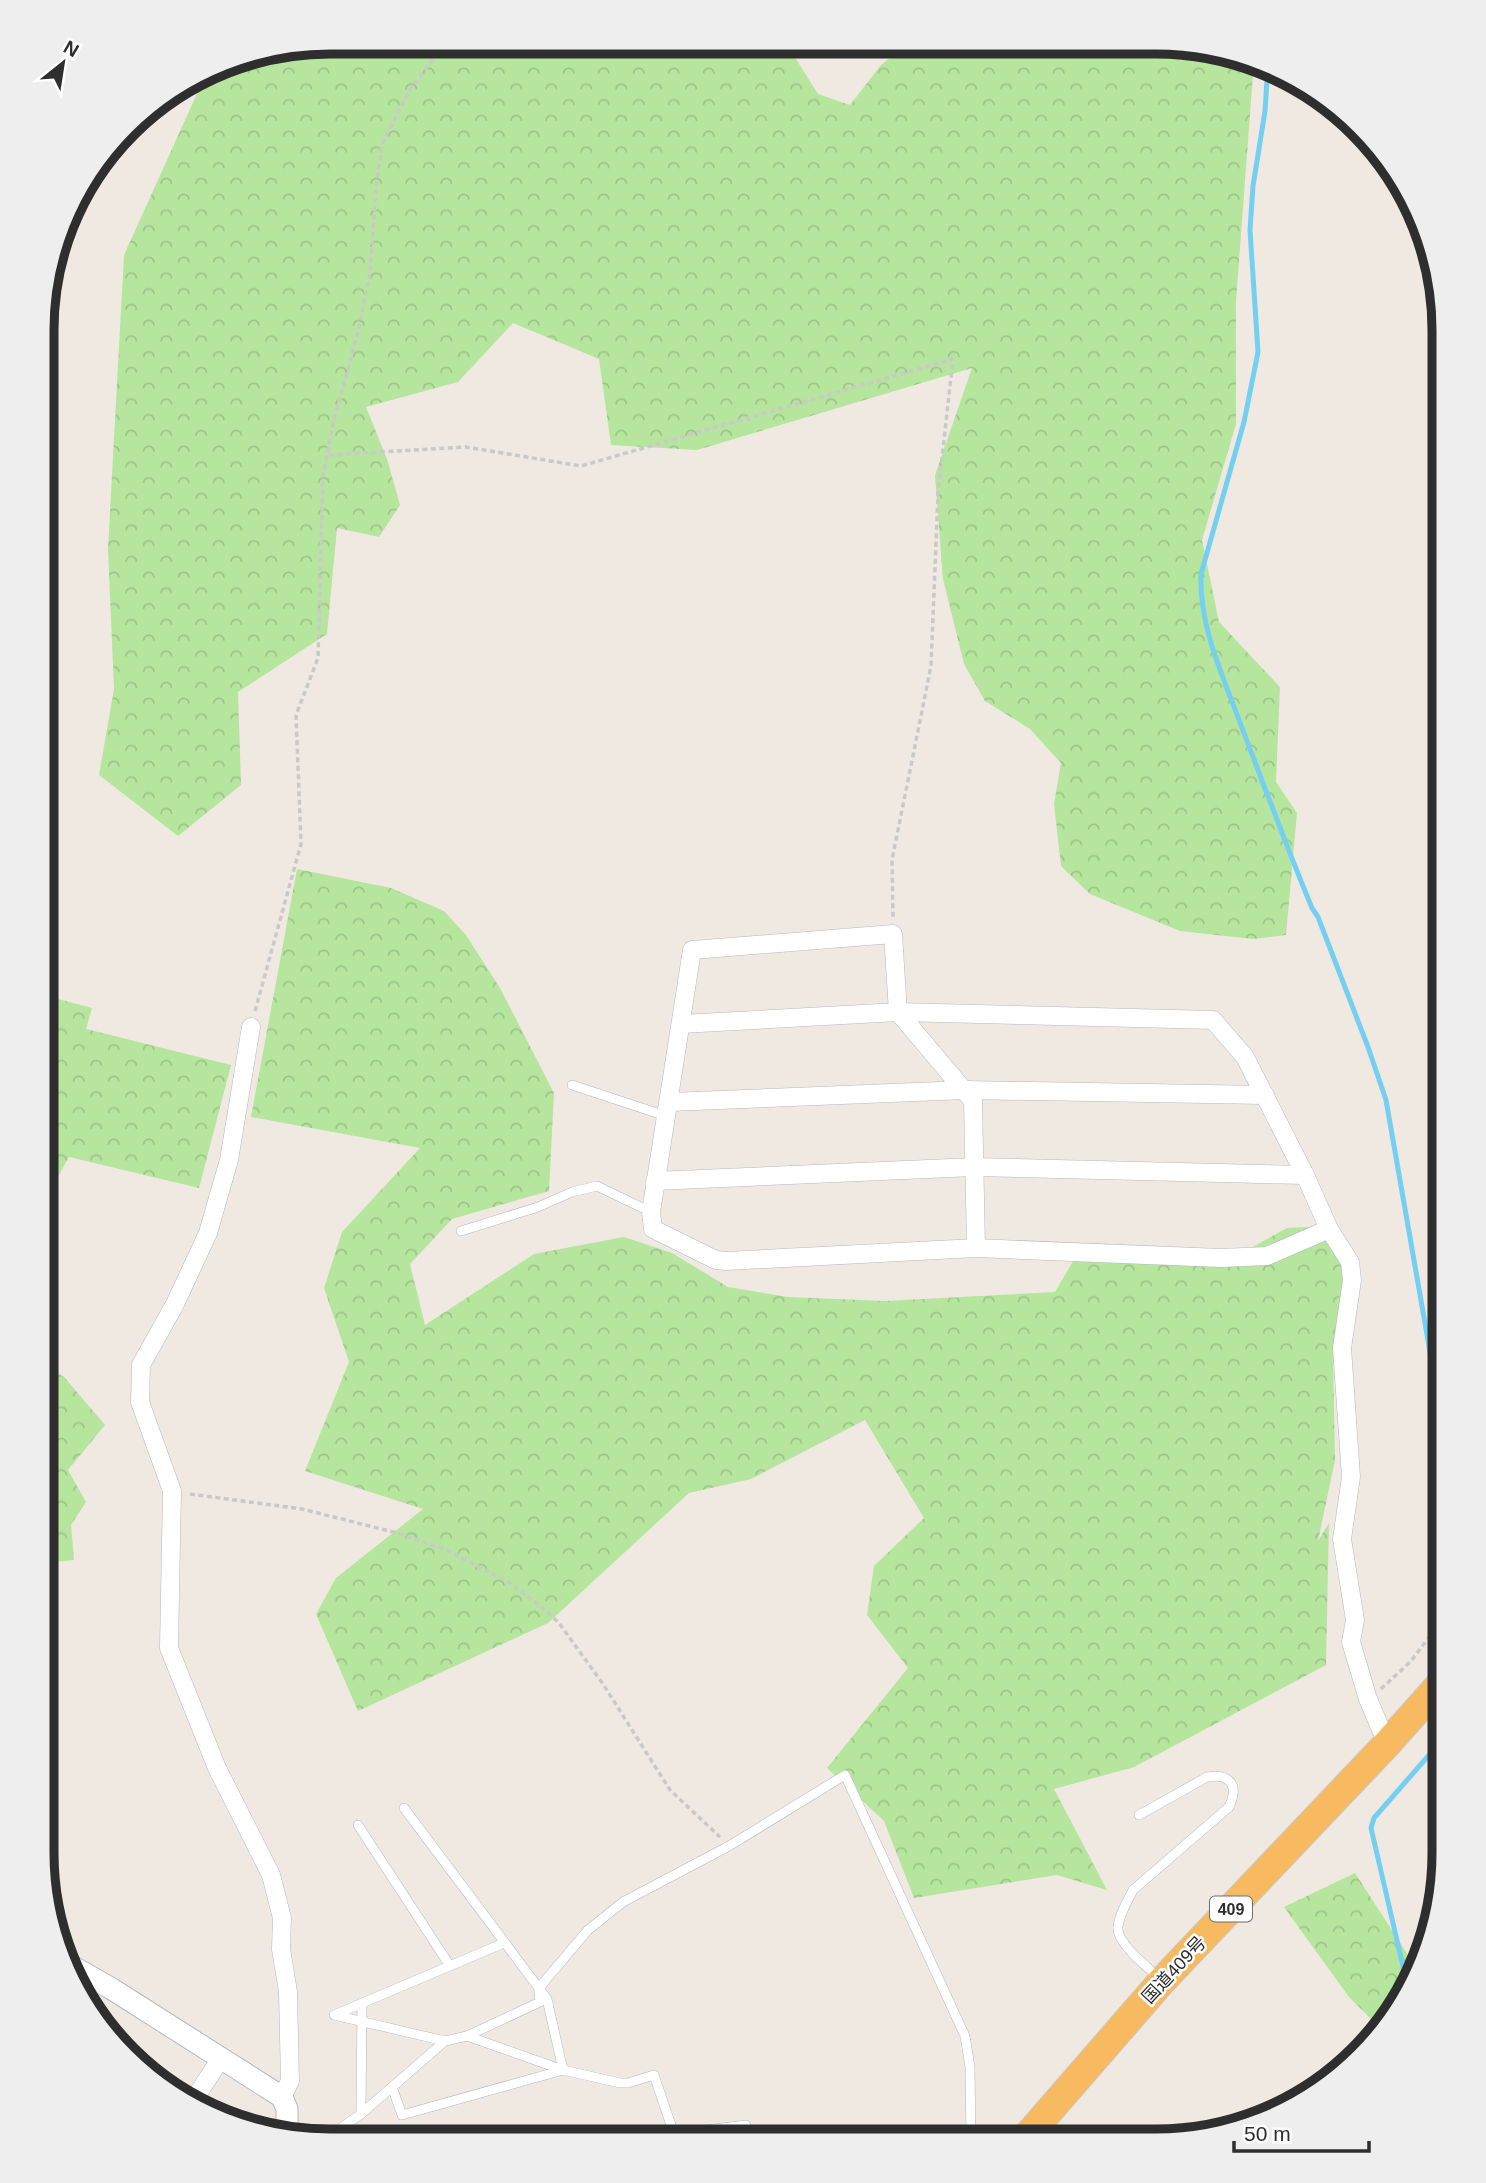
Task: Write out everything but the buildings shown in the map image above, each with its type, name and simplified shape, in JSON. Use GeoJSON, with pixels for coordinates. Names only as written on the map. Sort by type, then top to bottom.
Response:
{"type":"FeatureCollection","features":[{"type":"Feature","properties":{"kind":"highway","name":"国道409号"},"geometry":{"type":"LineString","coordinates":[[1033,2129],[1162,1981],[1432,1693]]}},
{"type":"Feature","properties":{"kind":"street"},"geometry":{"type":"LineString","coordinates":[[976,1248],[973,1101],[898,1013],[894,934],[692,950],[651,1212],[653,1228],[716,1260],[976,1248],[1221,1258],[1267,1256],[1329,1229]]}},
{"type":"Feature","properties":{"kind":"street"},"geometry":{"type":"LineString","coordinates":[[681,1024],[898,1013],[1213,1020],[1245,1057],[1305,1175],[1329,1229],[1350,1262],[1352,1280],[1342,1348],[1351,1477],[1342,1539],[1355,1620],[1351,1643],[1368,1699],[1387,1744]]}},
{"type":"Feature","properties":{"kind":"street"},"geometry":{"type":"LineString","coordinates":[[251,1027],[229,1160],[208,1233],[175,1304],[141,1366],[140,1402],[172,1491],[169,1648],[217,1768],[271,1875],[282,1918],[281,1949],[288,1992],[290,2081],[282,2097]]}},
{"type":"Feature","properties":{"kind":"street"},"geometry":{"type":"LineString","coordinates":[[668,1109],[965,1090],[1265,1095]]}},
{"type":"Feature","properties":{"kind":"street"},"geometry":{"type":"LineString","coordinates":[[655,1181],[974,1167],[1305,1175]]}},
{"type":"Feature","properties":{"kind":"street"},"geometry":{"type":"LineString","coordinates":[[82,1972],[282,2097],[287,2109],[287,2125]]}},
{"type":"Feature","properties":{"kind":"street"},"geometry":{"type":"LineString","coordinates":[[197,2095],[221,2058]]}},
{"type":"Feature","properties":{"kind":"lane"},"geometry":{"type":"LineString","coordinates":[[572,1085],[668,1109]]}},
{"type":"Feature","properties":{"kind":"lane"},"geometry":{"type":"LineString","coordinates":[[461,1231],[538,1207],[572,1192],[597,1186],[651,1212]]}},
{"type":"Feature","properties":{"kind":"lane"},"geometry":{"type":"LineString","coordinates":[[504,1943],[334,2015],[445,2040],[467,2036],[540,2002],[539,1991],[543,1983],[588,1930],[623,1902],[729,1846],[845,1774],[965,2036],[970,2067],[971,2129]]}},
{"type":"Feature","properties":{"kind":"lane"},"geometry":{"type":"LineString","coordinates":[[1139,1815],[1207,1777],[1219,1775],[1228,1779],[1233,1788],[1229,1807],[1133,1891],[1117,1928],[1119,1939],[1162,1981]]}},
{"type":"Feature","properties":{"kind":"lane"},"geometry":{"type":"LineString","coordinates":[[404,1808],[547,1999],[563,2070]]}},
{"type":"Feature","properties":{"kind":"lane"},"geometry":{"type":"LineString","coordinates":[[358,1825],[450,1966]]}},
{"type":"Feature","properties":{"kind":"lane"},"geometry":{"type":"LineString","coordinates":[[361,2114],[362,2003]]}},
{"type":"Feature","properties":{"kind":"lane"},"geometry":{"type":"LineString","coordinates":[[467,2036],[563,2070],[620,2083],[654,2075],[672,2129]]}},
{"type":"Feature","properties":{"kind":"lane"},"geometry":{"type":"LineString","coordinates":[[339,2129],[361,2114],[445,2040]]}},
{"type":"Feature","properties":{"kind":"lane"},"geometry":{"type":"LineString","coordinates":[[392,2087],[402,2115],[563,2070]]}},
{"type":"Feature","properties":{"kind":"lane"},"geometry":{"type":"LineString","coordinates":[[714,2129],[746,2125]]}},
{"type":"Feature","properties":{"kind":"path"},"geometry":{"type":"LineString","coordinates":[[251,1027],[301,844],[296,715],[318,658],[323,475],[370,273],[382,144],[409,91],[437,54]]}},
{"type":"Feature","properties":{"kind":"path"},"geometry":{"type":"LineString","coordinates":[[329,455],[466,447],[581,466],[953,359],[938,494],[931,666],[892,860],[894,934]]}},
{"type":"Feature","properties":{"kind":"path"},"geometry":{"type":"LineString","coordinates":[[172,1491],[302,1509],[397,1533],[444,1549],[510,1583],[559,1623],[603,1684],[670,1790],[729,1846]]}},
{"type":"Feature","properties":{"kind":"path"},"geometry":{"type":"LineString","coordinates":[[1368,1699],[1411,1661],[1432,1633]]}},
{"type":"Feature","properties":{"kind":"green space"},"geometry":{"type":"Polygon","coordinates":[[[330,54],[793,54],[818,94],[850,105],[881,65],[895,54],[1156,54],[1210,60],[1253,72],[1236,301],[1236,424],[1202,540],[1219,622],[1280,687],[1276,782],[1297,813],[1286,935],[1253,939],[1180,931],[1090,894],[1061,866],[1054,804],[1061,763],[1030,729],[985,701],[964,664],[943,579],[935,475],[972,368],[697,450],[611,445],[599,359],[513,323],[458,382],[366,407],[387,459],[400,505],[379,537],[337,528],[327,634],[238,692],[241,785],[178,836],[99,775],[114,689],[108,549],[124,255],[200,87],[241,69],[294,57],[330,54]]]}},
{"type":"Feature","properties":{"kind":"green space"},"geometry":{"type":"Polygon","coordinates":[[[297,869],[391,888],[444,911],[466,935],[500,988],[554,1093],[549,1191],[452,1219],[410,1264],[425,1325],[534,1254],[624,1237],[672,1253],[728,1287],[788,1297],[885,1301],[1055,1292],[1082,1246],[1238,1255],[1287,1228],[1329,1226],[1344,1255],[1343,1312],[1333,1356],[1335,1460],[1318,1541],[1329,1523],[1326,1665],[1134,1767],[1054,1789],[1107,1890],[1057,1875],[914,1898],[884,1821],[827,1768],[908,1668],[867,1615],[874,1566],[924,1518],[865,1420],[751,1479],[689,1493],[548,1623],[358,1711],[316,1614],[336,1578],[423,1509],[305,1471],[349,1362],[324,1288],[342,1232],[420,1148],[251,1117],[297,869]]]}},
{"type":"Feature","properties":{"kind":"green space"},"geometry":{"type":"Polygon","coordinates":[[[54,998],[92,1008],[86,1029],[231,1065],[199,1188],[69,1157],[54,1184],[54,998]]]}},
{"type":"Feature","properties":{"kind":"green space"},"geometry":{"type":"Polygon","coordinates":[[[54,1371],[64,1377],[105,1425],[68,1470],[86,1502],[71,1525],[74,1560],[55,1562],[54,1371]]]}},
{"type":"Feature","properties":{"kind":"green space"},"geometry":{"type":"Polygon","coordinates":[[[1355,1873],[1411,1959],[1395,1991],[1374,2022],[1349,1997],[1284,1907],[1355,1873]]]}},
{"type":"Feature","properties":{"kind":"waterway"},"geometry":{"type":"LineString","coordinates":[[1267,78],[1250,230],[1258,352],[1244,422],[1201,574],[1201,594],[1208,633],[1221,672],[1294,863],[1318,917],[1386,1100],[1432,1363]]}},
{"type":"Feature","properties":{"kind":"waterway"},"geometry":{"type":"LineString","coordinates":[[1404,1972],[1371,1828],[1374,1818],[1432,1752]]}}]}
